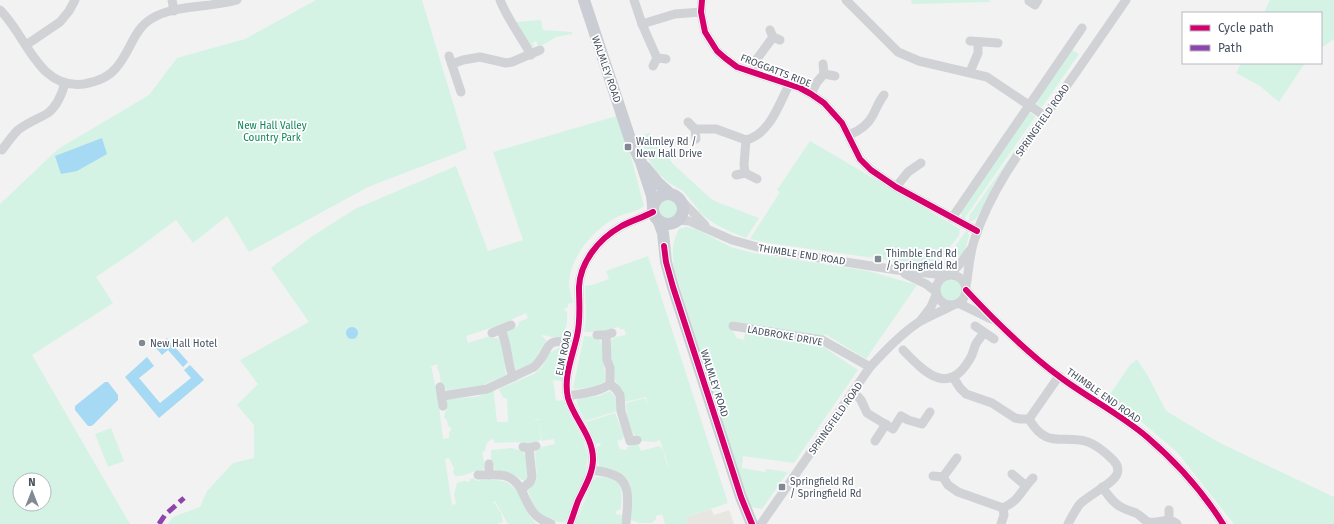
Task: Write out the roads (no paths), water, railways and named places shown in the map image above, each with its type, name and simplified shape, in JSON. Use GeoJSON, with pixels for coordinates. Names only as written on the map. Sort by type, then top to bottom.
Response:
{"type":"FeatureCollection","features":[{"type":"Feature","properties":{"kind":"main road","name":"WALMLEY ROAD"},"geometry":{"type":"LineString","coordinates":[[584,0],[630,139],[641,162],[652,196],[655,213],[663,233],[666,262],[673,287],[741,497],[752,524]]}},
{"type":"Feature","properties":{"kind":"main road"},"geometry":{"type":"LineString","coordinates":[[641,162],[658,183],[674,196],[683,207],[683,212],[664,246]]}},
{"type":"Feature","properties":{"kind":"main road"},"geometry":{"type":"LineString","coordinates":[[674,196],[663,194],[659,196],[656,199],[655,213],[666,224],[677,221]]}},
{"type":"Feature","properties":{"kind":"street"},"geometry":{"type":"LineString","coordinates":[[26,45],[60,22],[69,11],[75,0]]}},
{"type":"Feature","properties":{"kind":"street"},"geometry":{"type":"LineString","coordinates":[[172,0],[174,11]]}},
{"type":"Feature","properties":{"kind":"street"},"geometry":{"type":"LineString","coordinates":[[0,10],[9,19],[43,70],[53,78],[65,83],[81,84],[90,83],[106,77],[116,69],[140,29],[156,16],[174,11],[238,0]]}},
{"type":"Feature","properties":{"kind":"street"},"geometry":{"type":"LineString","coordinates":[[500,0],[510,21],[531,55]]}},
{"type":"Feature","properties":{"kind":"street"},"geometry":{"type":"LineString","coordinates":[[634,0],[642,24],[659,61]]}},
{"type":"Feature","properties":{"kind":"street","name":"FROGGATTS RIDE"},"geometry":{"type":"LineString","coordinates":[[702,0],[701,12],[705,32],[717,51],[737,67],[800,88],[811,94],[824,103],[842,123],[860,159],[871,170],[896,187],[977,231]]}},
{"type":"Feature","properties":{"kind":"street"},"geometry":{"type":"LineString","coordinates":[[846,0],[898,52],[919,61],[970,72],[992,79],[1045,116]]}},
{"type":"Feature","properties":{"kind":"street","name":"SPRINGFIELD ROAD"},"geometry":{"type":"LineString","coordinates":[[966,288],[972,248],[977,231],[996,189],[1126,0]]}},
{"type":"Feature","properties":{"kind":"street"},"geometry":{"type":"LineString","coordinates":[[642,24],[675,14],[701,12]]}},
{"type":"Feature","properties":{"kind":"street","name":"SPRINGFIELD ROAD"},"geometry":{"type":"LineString","coordinates":[[952,218],[1029,104],[1075,46],[1082,28]]}},
{"type":"Feature","properties":{"kind":"street"},"geometry":{"type":"LineString","coordinates":[[753,72],[758,60],[774,36]]}},
{"type":"Feature","properties":{"kind":"street"},"geometry":{"type":"LineString","coordinates":[[970,72],[978,53],[974,41],[998,43]]}},
{"type":"Feature","properties":{"kind":"street"},"geometry":{"type":"LineString","coordinates":[[461,92],[450,60],[463,60],[480,57],[501,62],[512,62],[540,50]]}},
{"type":"Feature","properties":{"kind":"street"},"geometry":{"type":"LineString","coordinates":[[811,94],[817,82],[824,74],[823,64]]}},
{"type":"Feature","properties":{"kind":"street"},"geometry":{"type":"LineString","coordinates":[[824,74],[835,76]]}},
{"type":"Feature","properties":{"kind":"street"},"geometry":{"type":"LineString","coordinates":[[2,150],[4,139],[54,107],[65,83]]}},
{"type":"Feature","properties":{"kind":"street"},"geometry":{"type":"LineString","coordinates":[[695,129],[716,129],[746,140],[754,137],[766,127],[775,114],[789,85]]}},
{"type":"Feature","properties":{"kind":"street"},"geometry":{"type":"LineString","coordinates":[[849,136],[860,130],[874,114],[878,98]]}},
{"type":"Feature","properties":{"kind":"street"},"geometry":{"type":"LineString","coordinates":[[688,122],[695,129],[696,139]]}},
{"type":"Feature","properties":{"kind":"street"},"geometry":{"type":"LineString","coordinates":[[746,140],[744,164],[741,174],[757,179]]}},
{"type":"Feature","properties":{"kind":"street"},"geometry":{"type":"LineString","coordinates":[[896,187],[908,172],[922,163]]}},
{"type":"Feature","properties":{"kind":"street","name":"THIMBLE END ROAD"},"geometry":{"type":"LineString","coordinates":[[674,196],[709,229]]}},
{"type":"Feature","properties":{"kind":"street","name":"ELM ROAD"},"geometry":{"type":"LineString","coordinates":[[570,524],[592,470],[593,460],[593,450],[586,432],[573,410],[568,396],[567,379],[580,316],[579,286],[582,273],[586,262],[597,245],[607,235],[620,226],[655,213]]}},
{"type":"Feature","properties":{"kind":"street","name":"THIMBLE END ROAD"},"geometry":{"type":"LineString","coordinates":[[677,221],[690,221],[741,243],[768,250],[897,270],[948,274]]}},
{"type":"Feature","properties":{"kind":"street","name":"SPRINGFIELD ROAD"},"geometry":{"type":"LineString","coordinates":[[948,274],[960,264],[972,248]]}},
{"type":"Feature","properties":{"kind":"street","name":"THIMBLE END ROAD"},"geometry":{"type":"LineString","coordinates":[[897,270],[926,284],[936,293]]}},
{"type":"Feature","properties":{"kind":"street"},"geometry":{"type":"LineString","coordinates":[[948,274],[955,274],[961,278],[966,288],[963,299],[956,304],[943,303],[936,293],[936,284],[948,274]]}},
{"type":"Feature","properties":{"kind":"street","name":"THIMBLE END ROAD"},"geometry":{"type":"LineString","coordinates":[[966,288],[997,322],[1059,376],[1147,437],[1193,483],[1223,524]]}},
{"type":"Feature","properties":{"kind":"street","name":"SPRINGFIELD ROAD"},"geometry":{"type":"LineString","coordinates":[[761,524],[870,367],[898,339],[919,322],[931,307],[936,293]]}},
{"type":"Feature","properties":{"kind":"street","name":"SPRINGFIELD ROAD"},"geometry":{"type":"LineString","coordinates":[[919,322],[956,304]]}},
{"type":"Feature","properties":{"kind":"street","name":"THIMBLE END ROAD"},"geometry":{"type":"LineString","coordinates":[[956,304],[971,308],[997,322]]}},
{"type":"Feature","properties":{"kind":"street"},"geometry":{"type":"LineString","coordinates":[[511,325],[497,331],[506,344],[510,369],[513,377]]}},
{"type":"Feature","properties":{"kind":"street"},"geometry":{"type":"LineString","coordinates":[[975,326],[994,340]]}},
{"type":"Feature","properties":{"kind":"street","name":"LADBROKE DRIVE"},"geometry":{"type":"LineString","coordinates":[[738,330],[822,340],[870,367]]}},
{"type":"Feature","properties":{"kind":"street"},"geometry":{"type":"LineString","coordinates":[[903,350],[927,374],[939,378],[954,377],[968,360],[975,345],[984,333]]}},
{"type":"Feature","properties":{"kind":"street"},"geometry":{"type":"LineString","coordinates":[[605,334],[607,360],[610,368],[610,384]]}},
{"type":"Feature","properties":{"kind":"street"},"geometry":{"type":"LineString","coordinates":[[442,396],[486,389],[534,368],[550,344],[560,341],[575,344]]}},
{"type":"Feature","properties":{"kind":"street"},"geometry":{"type":"LineString","coordinates":[[912,374],[919,367]]}},
{"type":"Feature","properties":{"kind":"street"},"geometry":{"type":"LineString","coordinates":[[954,377],[960,388],[966,394],[992,403],[1020,420],[1029,419],[1059,376]]}},
{"type":"Feature","properties":{"kind":"street"},"geometry":{"type":"LineString","coordinates":[[568,396],[598,391],[610,384]]}},
{"type":"Feature","properties":{"kind":"street"},"geometry":{"type":"LineString","coordinates":[[610,384],[620,395],[622,411],[630,442]]}},
{"type":"Feature","properties":{"kind":"street"},"geometry":{"type":"LineString","coordinates":[[440,387],[443,406]]}},
{"type":"Feature","properties":{"kind":"street"},"geometry":{"type":"LineString","coordinates":[[853,391],[861,400],[867,413],[893,429],[901,416],[908,420],[922,424],[930,412]]}},
{"type":"Feature","properties":{"kind":"street"},"geometry":{"type":"LineString","coordinates":[[1029,419],[1039,433],[1045,437],[1089,442],[1112,459],[1117,466],[1117,475],[1079,506],[1068,524]]}},
{"type":"Feature","properties":{"kind":"street"},"geometry":{"type":"LineString","coordinates":[[875,441],[886,424]]}},
{"type":"Feature","properties":{"kind":"street"},"geometry":{"type":"LineString","coordinates":[[522,489],[530,482],[532,477],[530,447]]}},
{"type":"Feature","properties":{"kind":"street"},"geometry":{"type":"LineString","coordinates":[[943,477],[957,458]]}},
{"type":"Feature","properties":{"kind":"street"},"geometry":{"type":"LineString","coordinates":[[489,464],[489,475]]}},
{"type":"Feature","properties":{"kind":"street"},"geometry":{"type":"LineString","coordinates":[[592,470],[613,474],[625,484],[627,494],[626,524]]}},
{"type":"Feature","properties":{"kind":"street"},"geometry":{"type":"LineString","coordinates":[[1012,474],[1025,485]]}},
{"type":"Feature","properties":{"kind":"street"},"geometry":{"type":"LineString","coordinates":[[478,475],[508,477],[522,489],[532,512],[537,517],[551,524]]}},
{"type":"Feature","properties":{"kind":"street"},"geometry":{"type":"LineString","coordinates":[[933,476],[943,477]]}},
{"type":"Feature","properties":{"kind":"street"},"geometry":{"type":"LineString","coordinates":[[943,477],[948,485],[958,492],[1003,508]]}},
{"type":"Feature","properties":{"kind":"street"},"geometry":{"type":"LineString","coordinates":[[1003,508],[1018,497],[1025,485],[1034,478]]}},
{"type":"Feature","properties":{"kind":"street"},"geometry":{"type":"LineString","coordinates":[[1102,487],[1116,504],[1136,513],[1147,522],[1173,522],[1169,510]]}},
{"type":"Feature","properties":{"kind":"street"},"geometry":{"type":"LineString","coordinates":[[1001,524],[1004,514],[1003,508]]}},
{"type":"Feature","properties":{"kind":"water"},"geometry":{"type":"Polygon","coordinates":[[[102,138],[107,154],[77,171],[61,174],[55,156],[102,138]]]}},
{"type":"Feature","properties":{"kind":"water"},"geometry":{"type":"Polygon","coordinates":[[[350,327],[354,327],[358,333],[354,339],[350,339],[346,335],[346,331],[350,327]]]}},
{"type":"Feature","properties":{"kind":"water"},"geometry":{"type":"Polygon","coordinates":[[[167,338],[188,362],[183,367],[168,350],[162,355],[156,348],[167,338]]]}},
{"type":"Feature","properties":{"kind":"water"},"geometry":{"type":"Polygon","coordinates":[[[147,357],[154,366],[139,378],[160,403],[191,378],[184,370],[190,365],[204,380],[159,418],[125,377],[147,357]]]}},
{"type":"Feature","properties":{"kind":"water"},"geometry":{"type":"Polygon","coordinates":[[[105,382],[108,382],[118,395],[118,400],[93,425],[88,426],[75,410],[75,406],[105,382]]]}},
{"type":"Feature","properties":{"kind":"place","name":"Walmley Rd / New Hall Drive"},"geometry":{"type":"Point","coordinates":[628,147]}},
{"type":"Feature","properties":{"kind":"place","name":"Thimble End Rd / Springfield Rd"},"geometry":{"type":"Point","coordinates":[878,259]}},
{"type":"Feature","properties":{"kind":"place","name":"New Hall Hotel"},"geometry":{"type":"Point","coordinates":[142,343]}},
{"type":"Feature","properties":{"kind":"place","name":"Springfield Rd / Springfield Rd"},"geometry":{"type":"Point","coordinates":[782,487]}},
{"type":"Feature","properties":{"kind":"park label","name":"New Hall Valley Country Park"},"geometry":{"type":"Point","coordinates":[272,130]}}]}
